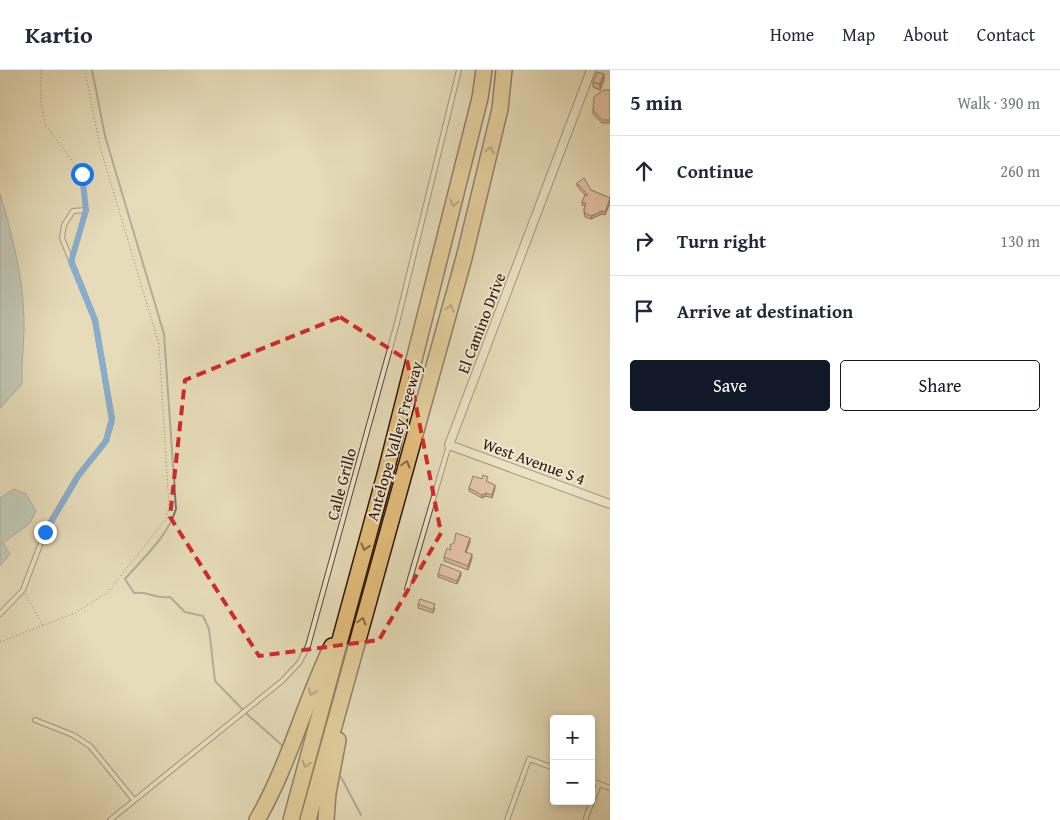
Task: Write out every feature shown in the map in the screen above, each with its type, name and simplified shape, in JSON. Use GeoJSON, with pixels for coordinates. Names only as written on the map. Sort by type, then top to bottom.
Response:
{"type":"FeatureCollection","features":[{"type":"Feature","properties":{"kind":"highway","name":"Antelope Valley Freeway"},"geometry":{"type":"LineString","coordinates":[[291,820],[347,616],[478,108],[484,70]]}},
{"type":"Feature","properties":{"kind":"highway","name":"Antelope Valley Freeway"},"geometry":{"type":"LineString","coordinates":[[308,820],[464,258],[500,109],[504,70]]}},
{"type":"Feature","properties":{"kind":"highway"},"geometry":{"type":"LineString","coordinates":[[257,820],[278,782],[320,670],[347,616]]}},
{"type":"Feature","properties":{"kind":"highway"},"geometry":{"type":"LineString","coordinates":[[326,820],[328,793],[353,653]]}},
{"type":"Feature","properties":{"kind":"street","name":"El Camino Drive"},"geometry":{"type":"LineString","coordinates":[[449,445],[591,70]]}},
{"type":"Feature","properties":{"kind":"street","name":"West Avenue S 4"},"geometry":{"type":"LineString","coordinates":[[449,445],[610,504]]}},
{"type":"Feature","properties":{"kind":"lane","name":"Calle Grillo"},"geometry":{"type":"LineString","coordinates":[[110,820],[282,681],[299,663],[308,646],[398,323],[459,70]]}},
{"type":"Feature","properties":{"kind":"lane"},"geometry":{"type":"LineString","coordinates":[[0,614],[23,590],[45,532],[78,476],[106,441],[112,420],[95,320],[62,238],[64,225],[73,211],[86,210]]}},
{"type":"Feature","properties":{"kind":"lane","name":"El Camino Drive"},"geometry":{"type":"LineString","coordinates":[[407,589],[449,445]]}},
{"type":"Feature","properties":{"kind":"lane"},"geometry":{"type":"LineString","coordinates":[[35,720],[73,735],[90,746],[134,800]]}},
{"type":"Feature","properties":{"kind":"lane"},"geometry":{"type":"LineString","coordinates":[[507,820],[529,759],[550,767]]}},
{"type":"Feature","properties":{"kind":"lane"},"geometry":{"type":"LineString","coordinates":[[595,782],[610,788]]}},
{"type":"Feature","properties":{"kind":"lane"},"geometry":{"type":"LineString","coordinates":[[585,820],[599,784]]}},
{"type":"Feature","properties":{"kind":"path"},"geometry":{"type":"LineString","coordinates":[[41,70],[41,103],[45,124],[82,174],[86,210],[71,262]]}},
{"type":"Feature","properties":{"kind":"path"},"geometry":{"type":"LineString","coordinates":[[0,642],[75,613],[108,592],[166,519],[169,508],[159,344],[100,147],[85,70]]}},
{"type":"Feature","properties":{"kind":"path"},"geometry":{"type":"LineString","coordinates":[[23,590],[43,626]]}},
{"type":"Feature","properties":{"kind":"highlighted area"},"geometry":{"type":"Polygon","coordinates":[[[340,317],[407,360],[441,533],[379,640],[259,656],[170,517],[185,380],[340,317]]]}},
{"type":"Feature","properties":{"kind":"water"},"geometry":{"type":"Polygon","coordinates":[[[0,194],[17,259],[24,309],[24,326],[22,384],[0,408],[0,194]]]}},
{"type":"Feature","properties":{"kind":"water"},"geometry":{"type":"Polygon","coordinates":[[[14,489],[26,494],[36,511],[30,523],[3,543],[10,554],[0,566],[0,498],[14,489]]]}},
{"type":"Feature","properties":{"kind":"building"},"geometry":{"type":"Polygon","coordinates":[[[597,72],[604,74],[600,84],[593,82],[597,72]]]}},
{"type":"Feature","properties":{"kind":"building"},"geometry":{"type":"Polygon","coordinates":[[[603,90],[610,90],[610,120],[602,120],[593,110],[594,97],[603,90]]]}},
{"type":"Feature","properties":{"kind":"building"},"geometry":{"type":"Polygon","coordinates":[[[584,178],[591,190],[610,198],[605,212],[602,211],[591,216],[585,213],[586,203],[582,202],[585,195],[588,195],[577,183],[584,178]]]}},
{"type":"Feature","properties":{"kind":"building"},"geometry":{"type":"Polygon","coordinates":[[[483,475],[488,477],[486,481],[495,485],[492,495],[486,493],[482,495],[469,488],[473,476],[482,479],[483,475]]]}},
{"type":"Feature","properties":{"kind":"building"},"geometry":{"type":"Polygon","coordinates":[[[456,533],[470,538],[465,552],[472,554],[468,566],[444,557],[447,548],[451,550],[450,545],[454,543],[456,533]]]}},
{"type":"Feature","properties":{"kind":"building"},"geometry":{"type":"Polygon","coordinates":[[[441,564],[461,572],[457,581],[438,574],[441,564]]]}},
{"type":"Feature","properties":{"kind":"building"},"geometry":{"type":"Polygon","coordinates":[[[420,599],[435,604],[433,610],[418,604],[420,599]]]}},
{"type":"Feature","properties":{"kind":"waterway"},"geometry":{"type":"LineString","coordinates":[[92,70],[105,136],[164,334],[176,509],[161,537],[125,579],[134,593],[170,597],[185,612],[203,616],[209,629],[215,681],[249,716],[284,747]]}},
{"type":"Feature","properties":{"kind":"waterway"},"geometry":{"type":"LineString","coordinates":[[337,775],[341,777],[361,815]]}},
{"type":"Feature","properties":{"kind":"route"},"geometry":{"type":"LineString","coordinates":[[45,532],[78,476],[106,441],[112,420],[95,320],[71,262],[86,210],[82,174]]}}]}
